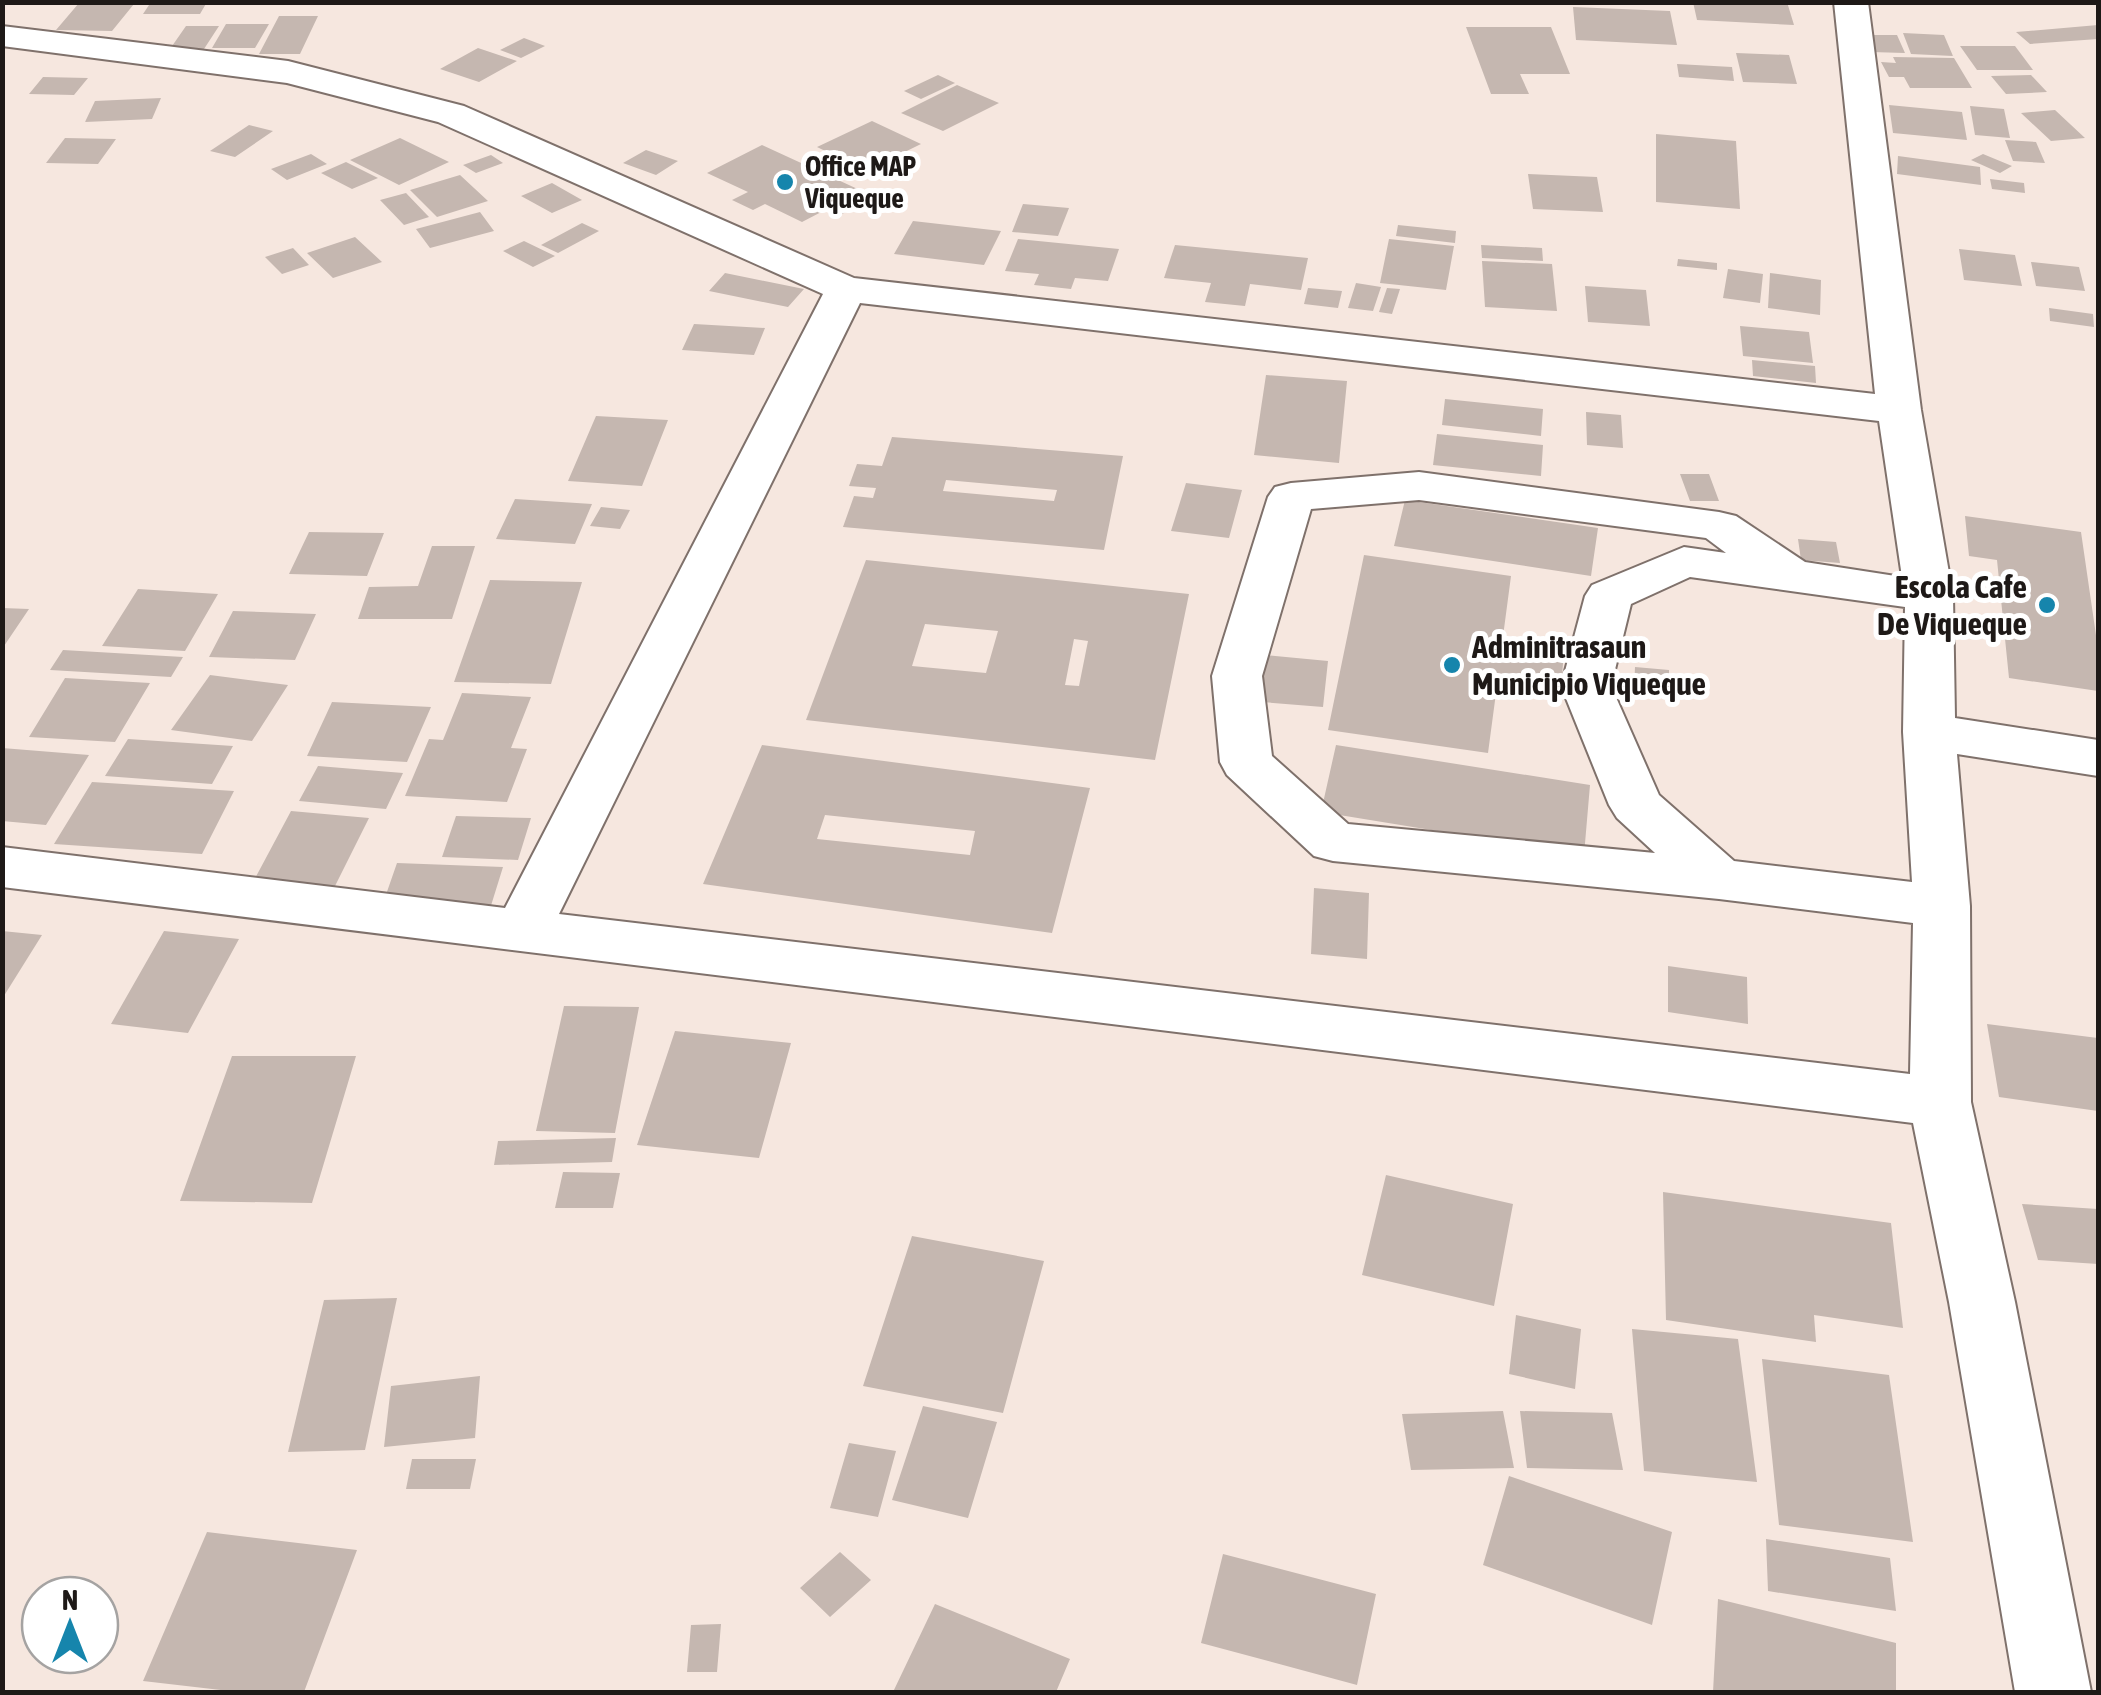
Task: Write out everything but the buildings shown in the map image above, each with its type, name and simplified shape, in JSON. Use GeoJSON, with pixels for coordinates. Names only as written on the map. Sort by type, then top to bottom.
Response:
{"type":"FeatureCollection","features":[{"type":"Feature","properties":{"kind":"street"},"geometry":{"type":"LineString","coordinates":[[1850,2],[1900,410],[1929,596],[1929,732],[1942,906],[1940,1102],[1982,1302],[2053,1692]]}},
{"type":"Feature","properties":{"kind":"street"},"geometry":{"type":"LineString","coordinates":[[20,28],[288,72],[451,114],[846,289],[1900,410]]}},
{"type":"Feature","properties":{"kind":"street"},"geometry":{"type":"LineString","coordinates":[[522,931],[846,289]]}},
{"type":"Feature","properties":{"kind":"street"},"geometry":{"type":"LineString","coordinates":[[1791,575],[1719,526],[1419,486],[1291,498],[1236,676],[1246,762],[1333,842],[1719,879],[1942,906]]}},
{"type":"Feature","properties":{"kind":"street"},"geometry":{"type":"LineString","coordinates":[[1719,879],[1636,805],[1586,686],[1609,596],[1684,562],[1929,596]]}},
{"type":"Feature","properties":{"kind":"street"},"geometry":{"type":"LineString","coordinates":[[1929,732],[2098,758]]}},
{"type":"Feature","properties":{"kind":"street"},"geometry":{"type":"LineString","coordinates":[[2,867],[1940,1102]]}},
{"type":"Feature","properties":{"kind":"place","name":"Office MAP Viqueque"},"geometry":{"type":"Point","coordinates":[785,182]}},
{"type":"Feature","properties":{"kind":"place","name":"Escola Cafe De Viqueque"},"geometry":{"type":"Point","coordinates":[2047,605]}},
{"type":"Feature","properties":{"kind":"place","name":"Adminitrasaun Municipio Viqueque"},"geometry":{"type":"Point","coordinates":[1452,665]}}]}
